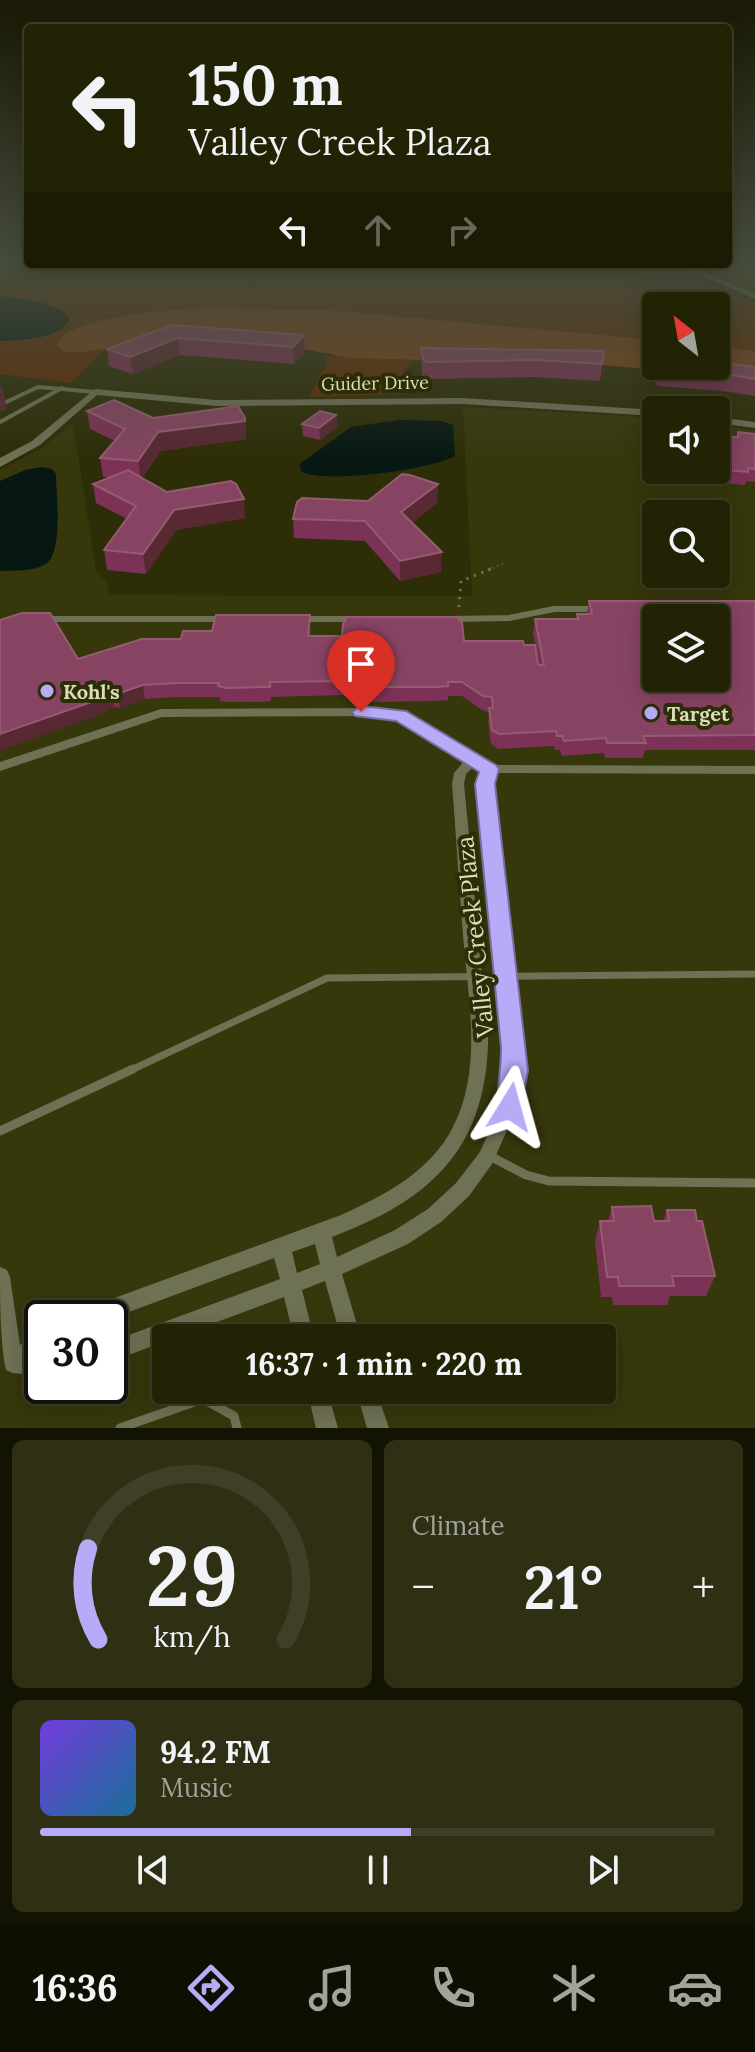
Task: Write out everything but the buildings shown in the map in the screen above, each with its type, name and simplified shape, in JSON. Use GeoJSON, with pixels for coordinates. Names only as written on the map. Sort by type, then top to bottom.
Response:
{"type":"FeatureCollection","features":[{"type":"Feature","properties":{"kind":"street","name":"Guider Drive"},"geometry":{"type":"LineString","coordinates":[[95,392],[216,403],[463,401],[642,412]]}},
{"type":"Feature","properties":{"kind":"street"},"geometry":{"type":"LineString","coordinates":[[0,463],[36,443],[95,392]]}},
{"type":"Feature","properties":{"kind":"street"},"geometry":{"type":"LineString","coordinates":[[730,422],[755,425]]}},
{"type":"Feature","properties":{"kind":"street"},"geometry":{"type":"LineString","coordinates":[[0,767],[165,712],[394,713],[489,769],[755,770]]}},
{"type":"Feature","properties":{"kind":"street","name":"Valley Creek Plaza"},"geometry":{"type":"LineString","coordinates":[[128,1303],[369,1215],[413,1188],[454,1141],[467,1118],[479,1071],[475,975],[458,784],[460,773],[472,760]]}},
{"type":"Feature","properties":{"kind":"street","name":"Valley Creek Plaza"},"geometry":{"type":"LineString","coordinates":[[128,1345],[387,1248],[436,1216],[472,1179],[488,1155],[510,1107],[515,1071],[485,784],[489,769]]}},
{"type":"Feature","properties":{"kind":"street"},"geometry":{"type":"LineString","coordinates":[[321,1233],[347,1324]]}},
{"type":"Feature","properties":{"kind":"street"},"geometry":{"type":"LineString","coordinates":[[281,1247],[301,1324]]}},
{"type":"Feature","properties":{"kind":"street"},"geometry":{"type":"LineString","coordinates":[[0,1277],[7,1367]]}},
{"type":"Feature","properties":{"kind":"street"},"geometry":{"type":"LineString","coordinates":[[7,1367],[24,1354]]}},
{"type":"Feature","properties":{"kind":"street"},"geometry":{"type":"LineString","coordinates":[[321,1404],[327,1428]]}},
{"type":"Feature","properties":{"kind":"street"},"geometry":{"type":"LineString","coordinates":[[370,1404],[378,1428]]}},
{"type":"Feature","properties":{"kind":"lane"},"geometry":{"type":"LineString","coordinates":[[0,405],[38,387],[95,392]]}},
{"type":"Feature","properties":{"kind":"lane"},"geometry":{"type":"LineString","coordinates":[[0,422],[62,388]]}},
{"type":"Feature","properties":{"kind":"lane"},"geometry":{"type":"LineString","coordinates":[[0,396],[12,399]]}},
{"type":"Feature","properties":{"kind":"lane"},"geometry":{"type":"LineString","coordinates":[[443,619],[509,618],[554,609],[601,609]]}},
{"type":"Feature","properties":{"kind":"lane"},"geometry":{"type":"LineString","coordinates":[[41,620],[226,619]]}},
{"type":"Feature","properties":{"kind":"lane"},"geometry":{"type":"LineString","coordinates":[[288,619],[366,619]]}},
{"type":"Feature","properties":{"kind":"lane"},"geometry":{"type":"LineString","coordinates":[[0,1131],[324,978],[755,974]]}},
{"type":"Feature","properties":{"kind":"lane"},"geometry":{"type":"LineString","coordinates":[[488,1155],[526,1175],[549,1181],[755,1183]]}},
{"type":"Feature","properties":{"kind":"lane"},"geometry":{"type":"LineString","coordinates":[[120,1428],[203,1399],[234,1416],[237,1428]]}},
{"type":"Feature","properties":{"kind":"path"},"geometry":{"type":"LineString","coordinates":[[459,619],[459,582],[505,563]]}},
{"type":"Feature","properties":{"kind":"shaded area"},"geometry":{"type":"Polygon","coordinates":[[[0,328],[642,328],[642,369],[533,359],[405,361],[416,361],[405,371],[404,394],[309,397],[327,362],[327,355],[334,357],[337,351],[121,334],[71,383],[0,374],[0,328]]]}},
{"type":"Feature","properties":{"kind":"shaded area"},"geometry":{"type":"Polygon","coordinates":[[[0,328],[63,328],[48,335],[0,341],[0,328]]]}},
{"type":"Feature","properties":{"kind":"shaded area"},"geometry":{"type":"Polygon","coordinates":[[[79,328],[521,328],[642,339],[642,369],[596,364],[351,358],[304,349],[142,341],[84,352],[66,352],[57,346],[64,336],[79,328]]]}},
{"type":"Feature","properties":{"kind":"shaded area"},"geometry":{"type":"Polygon","coordinates":[[[730,328],[755,328],[755,379],[730,377],[730,328]]]}},
{"type":"Feature","properties":{"kind":"shaded area"},"geometry":{"type":"Polygon","coordinates":[[[730,348],[755,351],[755,380],[730,377],[730,348]]]}},
{"type":"Feature","properties":{"kind":"shaded area"},"geometry":{"type":"Polygon","coordinates":[[[463,407],[642,417],[642,484],[730,484],[730,427],[755,430],[755,1428],[0,1428],[0,470],[39,450],[73,423],[96,570],[107,583],[110,595],[472,596],[463,407]]]}},
{"type":"Feature","properties":{"kind":"shaded area"},"geometry":{"type":"Polygon","coordinates":[[[399,420],[441,421],[453,425],[455,456],[425,466],[378,474],[331,476],[301,471],[300,464],[351,427],[399,420]]]}},
{"type":"Feature","properties":{"kind":"shaded area"},"geometry":{"type":"Polygon","coordinates":[[[52,469],[56,474],[58,524],[54,550],[50,559],[39,567],[0,571],[0,481],[25,470],[52,469]]]}},
{"type":"Feature","properties":{"kind":"place","name":"Kohl's"},"geometry":{"type":"Point","coordinates":[47,691]}},
{"type":"Feature","properties":{"kind":"place","name":"Target"},"geometry":{"type":"Point","coordinates":[651,713]}},
{"type":"Feature","properties":{"kind":"route"},"geometry":{"type":"LineString","coordinates":[[361,712],[400,715],[489,769],[485,784],[514,1047],[515,1071],[510,1107]]}}]}
